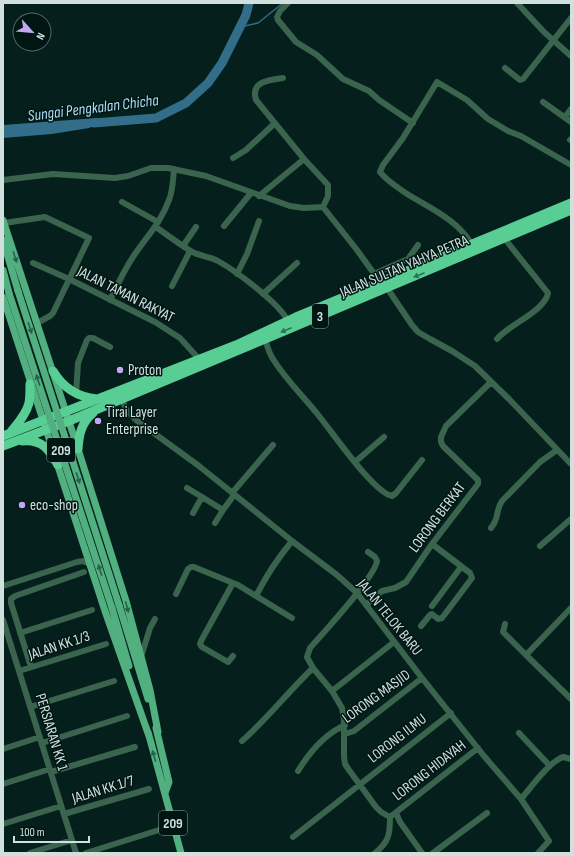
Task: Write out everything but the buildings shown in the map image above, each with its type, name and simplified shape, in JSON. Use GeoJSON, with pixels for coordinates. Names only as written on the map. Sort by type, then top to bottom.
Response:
{"type":"FeatureCollection","features":[{"type":"Feature","properties":{"kind":"highway","name":"JALAN SULTAN YAHYA PETRA"},"geometry":{"type":"LineString","coordinates":[[100,403],[121,398],[304,323],[472,244],[571,203]]}},
{"type":"Feature","properties":{"kind":"highway","name":"JALAN SULTAN YAHYA PETRA"},"geometry":{"type":"LineString","coordinates":[[8,437],[46,430],[68,416],[236,345],[292,319],[504,238],[571,210]]}},
{"type":"Feature","properties":{"kind":"highway"},"geometry":{"type":"LineString","coordinates":[[292,319],[304,318],[306,320],[304,323]]}},
{"type":"Feature","properties":{"kind":"highway"},"geometry":{"type":"LineString","coordinates":[[53,371],[62,384],[76,394],[100,403],[86,420],[79,437],[78,449]]}},
{"type":"Feature","properties":{"kind":"highway"},"geometry":{"type":"LineString","coordinates":[[30,384],[29,403],[26,411],[8,437],[28,440],[47,447],[58,465]]}},
{"type":"Feature","properties":{"kind":"highway","name":"JALAN SULTAN YAHYA PETRA"},"geometry":{"type":"LineString","coordinates":[[3,446],[8,437],[43,420],[68,416]]}},
{"type":"Feature","properties":{"kind":"main road"},"geometry":{"type":"LineString","coordinates":[[4,221],[68,416],[126,601],[150,690],[158,732]]}},
{"type":"Feature","properties":{"kind":"main road","name":"209"},"geometry":{"type":"LineString","coordinates":[[3,240],[119,604],[158,732],[169,782],[165,793]]}},
{"type":"Feature","properties":{"kind":"main road","name":"209"},"geometry":{"type":"LineString","coordinates":[[3,270],[112,608],[181,853]]}},
{"type":"Feature","properties":{"kind":"main road"},"geometry":{"type":"LineString","coordinates":[[3,298],[107,618],[149,736]]}},
{"type":"Feature","properties":{"kind":"main road"},"geometry":{"type":"LineString","coordinates":[[34,393],[42,397],[52,397],[55,396],[58,388]]}},
{"type":"Feature","properties":{"kind":"main road"},"geometry":{"type":"LineString","coordinates":[[53,451],[60,439],[64,436],[74,436]]}},
{"type":"Feature","properties":{"kind":"street"},"geometry":{"type":"LineString","coordinates":[[288,3],[280,11],[277,17],[296,42],[317,55],[343,79],[369,91],[379,100],[413,122]]}},
{"type":"Feature","properties":{"kind":"street"},"geometry":{"type":"LineString","coordinates":[[517,3],[571,56]]}},
{"type":"Feature","properties":{"kind":"street"},"geometry":{"type":"LineString","coordinates":[[504,68],[520,80],[522,79],[571,18]]}},
{"type":"Feature","properties":{"kind":"street"},"geometry":{"type":"LineString","coordinates":[[283,78],[263,81],[256,89],[254,95],[256,100],[304,159],[328,185],[328,196],[323,207]]}},
{"type":"Feature","properties":{"kind":"street"},"geometry":{"type":"LineString","coordinates":[[472,244],[462,230],[455,224],[396,186],[380,172],[383,165],[413,122],[437,82],[467,100],[488,119],[571,165]]}},
{"type":"Feature","properties":{"kind":"street"},"geometry":{"type":"LineString","coordinates":[[543,102],[565,116],[571,122]]}},
{"type":"Feature","properties":{"kind":"street"},"geometry":{"type":"LineString","coordinates":[[565,116],[571,110]]}},
{"type":"Feature","properties":{"kind":"street"},"geometry":{"type":"LineString","coordinates":[[233,158],[246,150],[275,123]]}},
{"type":"Feature","properties":{"kind":"street"},"geometry":{"type":"LineString","coordinates":[[258,196],[304,159]]}},
{"type":"Feature","properties":{"kind":"street"},"geometry":{"type":"LineString","coordinates":[[3,180],[53,174],[115,178],[128,176],[151,168],[174,169],[212,178],[258,196],[290,206],[304,208],[323,207]]}},
{"type":"Feature","properties":{"kind":"street"},"geometry":{"type":"LineString","coordinates":[[110,300],[136,253],[157,225],[169,200],[174,169]]}},
{"type":"Feature","properties":{"kind":"street"},"geometry":{"type":"LineString","coordinates":[[224,226],[251,193]]}},
{"type":"Feature","properties":{"kind":"street"},"geometry":{"type":"LineString","coordinates":[[122,202],[157,225],[190,251],[218,261],[237,274],[292,319]]}},
{"type":"Feature","properties":{"kind":"street"},"geometry":{"type":"LineString","coordinates":[[323,207],[418,332],[475,366],[571,464]]}},
{"type":"Feature","properties":{"kind":"street"},"geometry":{"type":"LineString","coordinates":[[4,221],[44,217],[89,238],[53,313],[37,323]]}},
{"type":"Feature","properties":{"kind":"street"},"geometry":{"type":"LineString","coordinates":[[237,274],[247,254],[259,221]]}},
{"type":"Feature","properties":{"kind":"street"},"geometry":{"type":"LineString","coordinates":[[183,246],[196,227]]}},
{"type":"Feature","properties":{"kind":"street"},"geometry":{"type":"LineString","coordinates":[[497,339],[505,330],[525,318],[545,300],[547,295],[547,291],[504,238]]}},
{"type":"Feature","properties":{"kind":"street"},"geometry":{"type":"LineString","coordinates":[[374,274],[408,259],[418,246]]}},
{"type":"Feature","properties":{"kind":"street"},"geometry":{"type":"LineString","coordinates":[[172,286],[190,251]]}},
{"type":"Feature","properties":{"kind":"street","name":"JALAN TAMAN RAKYAT"},"geometry":{"type":"LineString","coordinates":[[33,263],[69,279],[155,322],[180,338],[199,360]]}},
{"type":"Feature","properties":{"kind":"street"},"geometry":{"type":"LineString","coordinates":[[263,294],[297,264]]}},
{"type":"Feature","properties":{"kind":"street"},"geometry":{"type":"LineString","coordinates":[[76,394],[78,363],[87,340],[89,338],[93,338],[110,347]]}},
{"type":"Feature","properties":{"kind":"street"},"geometry":{"type":"LineString","coordinates":[[265,339],[272,358],[280,370],[320,417],[354,462],[382,492],[392,496],[396,493],[422,460]]}},
{"type":"Feature","properties":{"kind":"street","name":"LORONG BERKAT"},"geometry":{"type":"LineString","coordinates":[[366,605],[382,590],[395,588],[406,582],[432,544],[478,484],[478,482],[459,460],[443,446],[441,437],[446,426],[491,382]]}},
{"type":"Feature","properties":{"kind":"street","name":"JALAN TELOK BARU"},"geometry":{"type":"LineString","coordinates":[[121,398],[127,411],[136,420],[199,466],[292,541],[338,575],[357,593],[422,678],[521,799],[549,841],[538,853]]}},
{"type":"Feature","properties":{"kind":"street"},"geometry":{"type":"LineString","coordinates":[[354,462],[384,437]]}},
{"type":"Feature","properties":{"kind":"street"},"geometry":{"type":"LineString","coordinates":[[215,523],[233,494],[273,445]]}},
{"type":"Feature","properties":{"kind":"street"},"geometry":{"type":"LineString","coordinates":[[491,528],[498,517],[498,506],[502,501],[540,462],[557,450]]}},
{"type":"Feature","properties":{"kind":"street"},"geometry":{"type":"LineString","coordinates":[[187,488],[223,510]]}},
{"type":"Feature","properties":{"kind":"street"},"geometry":{"type":"LineString","coordinates":[[193,513],[202,498]]}},
{"type":"Feature","properties":{"kind":"street"},"geometry":{"type":"LineString","coordinates":[[540,546],[571,519]]}},
{"type":"Feature","properties":{"kind":"street"},"geometry":{"type":"LineString","coordinates":[[256,596],[279,557],[292,541]]}},
{"type":"Feature","properties":{"kind":"street"},"geometry":{"type":"LineString","coordinates":[[421,626],[432,614],[438,619],[442,618],[471,581],[471,575],[432,544]]}},
{"type":"Feature","properties":{"kind":"street"},"geometry":{"type":"LineString","coordinates":[[77,562],[85,549]]}},
{"type":"Feature","properties":{"kind":"street"},"geometry":{"type":"LineString","coordinates":[[368,552],[375,557],[377,565],[357,593],[307,653],[308,661],[332,691],[344,714],[345,764],[376,807],[390,817]]}},
{"type":"Feature","properties":{"kind":"street"},"geometry":{"type":"LineString","coordinates":[[3,586],[77,562],[83,561],[90,564]]}},
{"type":"Feature","properties":{"kind":"street"},"geometry":{"type":"LineString","coordinates":[[176,594],[191,567],[233,584],[292,618]]}},
{"type":"Feature","properties":{"kind":"street"},"geometry":{"type":"LineString","coordinates":[[432,606],[461,567]]}},
{"type":"Feature","properties":{"kind":"street"},"geometry":{"type":"LineString","coordinates":[[31,667],[11,603],[11,598],[84,572]]}},
{"type":"Feature","properties":{"kind":"street"},"geometry":{"type":"LineString","coordinates":[[233,584],[200,644],[202,647],[228,662],[233,656]]}},
{"type":"Feature","properties":{"kind":"street"},"geometry":{"type":"LineString","coordinates":[[526,655],[571,608]]}},
{"type":"Feature","properties":{"kind":"street"},"geometry":{"type":"LineString","coordinates":[[20,633],[92,610]]}},
{"type":"Feature","properties":{"kind":"street"},"geometry":{"type":"LineString","coordinates":[[141,658],[150,628],[155,619]]}},
{"type":"Feature","properties":{"kind":"street","name":"PERSIARAN KK 1"},"geometry":{"type":"LineString","coordinates":[[3,620],[76,853]]}},
{"type":"Feature","properties":{"kind":"street"},"geometry":{"type":"LineString","coordinates":[[504,624],[503,632],[571,699]]}},
{"type":"Feature","properties":{"kind":"street"},"geometry":{"type":"LineString","coordinates":[[332,691],[394,642]]}},
{"type":"Feature","properties":{"kind":"street","name":"JALAN KK 1/3"},"geometry":{"type":"LineString","coordinates":[[19,671],[106,644]]}},
{"type":"Feature","properties":{"kind":"street"},"geometry":{"type":"LineString","coordinates":[[242,741],[262,724],[292,688],[313,668]]}},
{"type":"Feature","properties":{"kind":"street","name":"LORONG MASJID"},"geometry":{"type":"LineString","coordinates":[[345,734],[354,731],[422,678]]}},
{"type":"Feature","properties":{"kind":"street"},"geometry":{"type":"LineString","coordinates":[[30,707],[114,681]]}},
{"type":"Feature","properties":{"kind":"street","name":"LORONG ILMU"},"geometry":{"type":"LineString","coordinates":[[293,837],[450,713]]}},
{"type":"Feature","properties":{"kind":"street"},"geometry":{"type":"LineString","coordinates":[[3,749],[127,716]]}},
{"type":"Feature","properties":{"kind":"street"},"geometry":{"type":"LineString","coordinates":[[298,771],[310,754],[331,733],[345,725]]}},
{"type":"Feature","properties":{"kind":"street"},"geometry":{"type":"LineString","coordinates":[[519,733],[550,766]]}},
{"type":"Feature","properties":{"kind":"street"},"geometry":{"type":"LineString","coordinates":[[3,784],[135,747]]}},
{"type":"Feature","properties":{"kind":"street","name":"LORONG HIDAYAH"},"geometry":{"type":"LineString","coordinates":[[375,853],[381,848],[388,837],[390,817],[478,748]]}},
{"type":"Feature","properties":{"kind":"street"},"geometry":{"type":"LineString","coordinates":[[521,799],[550,766],[563,757],[571,760]]}},
{"type":"Feature","properties":{"kind":"street","name":"JALAN KK 1/7"},"geometry":{"type":"LineString","coordinates":[[64,814],[149,789]]}},
{"type":"Feature","properties":{"kind":"street"},"geometry":{"type":"LineString","coordinates":[[3,824],[62,806]]}},
{"type":"Feature","properties":{"kind":"street","name":"LORONG HIDAYAH"},"geometry":{"type":"LineString","coordinates":[[396,813],[400,822],[422,853]]}},
{"type":"Feature","properties":{"kind":"street"},"geometry":{"type":"LineString","coordinates":[[433,853],[487,813]]}},
{"type":"Feature","properties":{"kind":"street"},"geometry":{"type":"LineString","coordinates":[[86,853],[159,830]]}},
{"type":"Feature","properties":{"kind":"street"},"geometry":{"type":"LineString","coordinates":[[30,853],[72,840]]}},
{"type":"Feature","properties":{"kind":"water"},"geometry":{"type":"Polygon","coordinates":[[[97,118],[106,121],[89,128],[52,134],[3,138],[3,125],[97,118]]]}},
{"type":"Feature","properties":{"kind":"waterway","name":"Sungai Pengkalan Chicha"},"geometry":{"type":"LineString","coordinates":[[94,123],[156,118],[186,103],[208,83],[222,63],[246,15],[249,3]]}},
{"type":"Feature","properties":{"kind":"waterway"},"geometry":{"type":"LineString","coordinates":[[240,27],[258,23],[283,3]]}},
{"type":"Feature","properties":{"kind":"place","name":"Proton"},"geometry":{"type":"Point","coordinates":[120,370]}},
{"type":"Feature","properties":{"kind":"place","name":"Tirai Layer Enterprise"},"geometry":{"type":"Point","coordinates":[98,421]}},
{"type":"Feature","properties":{"kind":"place","name":"eco-shop"},"geometry":{"type":"Point","coordinates":[22,505]}}]}
